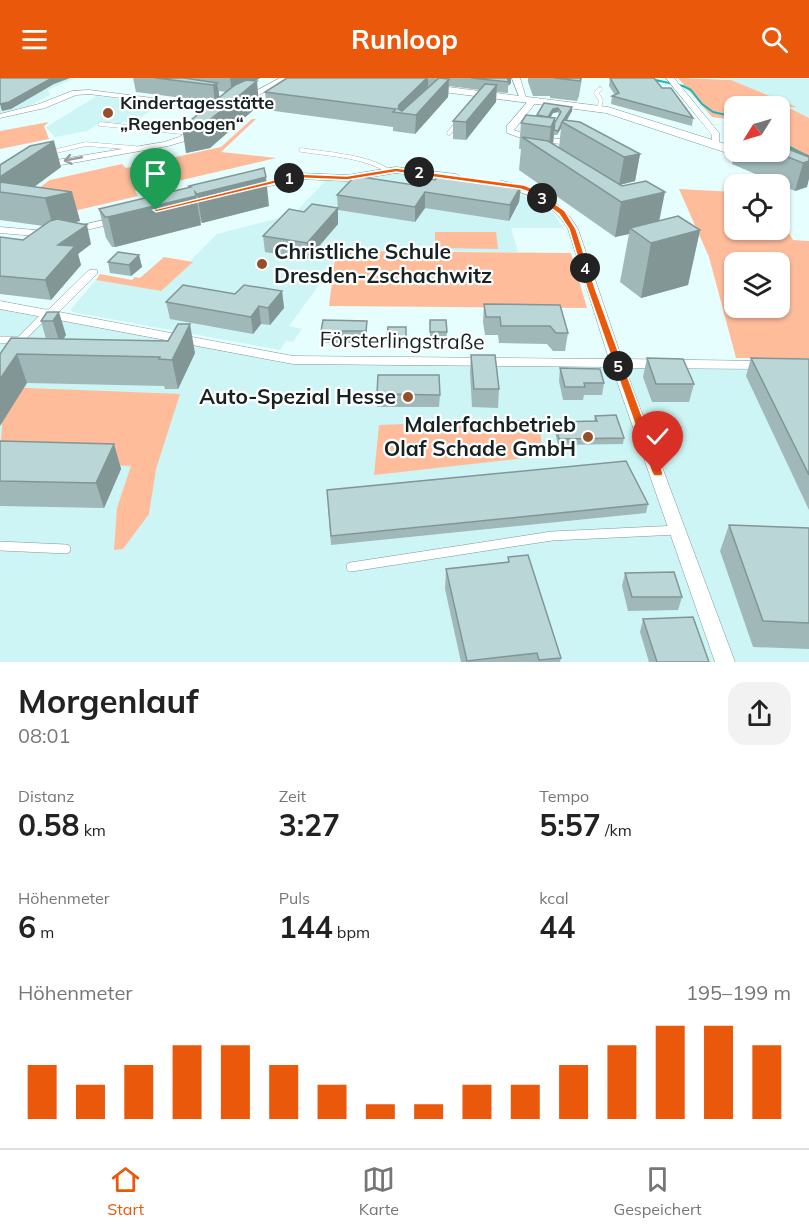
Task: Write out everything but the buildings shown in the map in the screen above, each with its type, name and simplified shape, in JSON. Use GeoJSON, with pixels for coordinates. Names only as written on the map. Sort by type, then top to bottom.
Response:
{"type":"FeatureCollection","features":[{"type":"Feature","properties":{"kind":"street"},"geometry":{"type":"LineString","coordinates":[[34,167],[182,140],[226,110],[286,78]]}},
{"type":"Feature","properties":{"kind":"street"},"geometry":{"type":"LineString","coordinates":[[516,78],[528,100]]}},
{"type":"Feature","properties":{"kind":"street"},"geometry":{"type":"LineString","coordinates":[[672,80],[716,135],[716,141],[712,143]]}},
{"type":"Feature","properties":{"kind":"street"},"geometry":{"type":"LineString","coordinates":[[411,86],[435,93],[528,100],[598,109],[629,116],[724,147]]}},
{"type":"Feature","properties":{"kind":"street"},"geometry":{"type":"LineString","coordinates":[[0,116],[42,106],[62,96],[89,92],[226,110]]}},
{"type":"Feature","properties":{"kind":"street"},"geometry":{"type":"LineString","coordinates":[[528,100],[519,122],[510,128],[510,132],[592,145]]}},
{"type":"Feature","properties":{"kind":"street"},"geometry":{"type":"LineString","coordinates":[[241,190],[298,176],[347,178],[388,171],[408,170],[465,178]]}},
{"type":"Feature","properties":{"kind":"street"},"geometry":{"type":"LineString","coordinates":[[487,182],[521,187],[531,191],[562,212],[568,220],[725,662]]}},
{"type":"Feature","properties":{"kind":"street"},"geometry":{"type":"LineString","coordinates":[[0,230],[30,237],[86,231],[137,215]]}},
{"type":"Feature","properties":{"kind":"street"},"geometry":{"type":"LineString","coordinates":[[49,313],[93,272]]}},
{"type":"Feature","properties":{"kind":"street","name":"Försterlingstraße"},"geometry":{"type":"LineString","coordinates":[[0,304],[293,360],[786,365]]}},
{"type":"Feature","properties":{"kind":"lane"},"geometry":{"type":"LineString","coordinates":[[598,109],[601,100],[596,93],[600,89]]}},
{"type":"Feature","properties":{"kind":"lane"},"geometry":{"type":"LineString","coordinates":[[235,97],[247,99]]}},
{"type":"Feature","properties":{"kind":"lane"},"geometry":{"type":"LineString","coordinates":[[449,133],[463,118]]}},
{"type":"Feature","properties":{"kind":"lane"},"geometry":{"type":"LineString","coordinates":[[100,124],[191,133]]}},
{"type":"Feature","properties":{"kind":"lane"},"geometry":{"type":"LineString","coordinates":[[43,154],[86,144],[135,148]]}},
{"type":"Feature","properties":{"kind":"lane"},"geometry":{"type":"LineString","coordinates":[[300,150],[345,155],[352,159],[378,163],[388,171]]}},
{"type":"Feature","properties":{"kind":"lane"},"geometry":{"type":"LineString","coordinates":[[0,340],[20,340],[49,313]]}},
{"type":"Feature","properties":{"kind":"lane"},"geometry":{"type":"LineString","coordinates":[[351,567],[552,536],[678,530]]}},
{"type":"Feature","properties":{"kind":"lane"},"geometry":{"type":"LineString","coordinates":[[0,546],[66,549]]}},
{"type":"Feature","properties":{"kind":"shaded area"},"geometry":{"type":"Polygon","coordinates":[[[0,78],[75,78],[48,90],[50,95],[22,110],[0,114],[0,78]]]}},
{"type":"Feature","properties":{"kind":"shaded area"},"geometry":{"type":"Polygon","coordinates":[[[678,78],[731,80],[770,96],[724,96],[724,119],[712,117],[678,78]]]}},
{"type":"Feature","properties":{"kind":"shaded area"},"geometry":{"type":"Polygon","coordinates":[[[717,78],[809,78],[809,118],[790,109],[790,106],[795,106],[790,104],[790,96],[770,96],[731,80],[717,78]]]}},
{"type":"Feature","properties":{"kind":"shaded area","name":"Kindertagesstätte „Regenbogen“"},"geometry":{"type":"Polygon","coordinates":[[[97,96],[161,104],[132,123],[123,122],[119,125],[99,123],[87,131],[55,137],[46,127],[97,96]]]}},
{"type":"Feature","properties":{"kind":"shaded area"},"geometry":{"type":"Polygon","coordinates":[[[790,108],[809,118],[809,156],[790,147],[790,108]]]}},
{"type":"Feature","properties":{"kind":"shaded area"},"geometry":{"type":"Polygon","coordinates":[[[252,119],[256,119],[221,152],[276,158],[135,191],[138,196],[61,214],[11,208],[50,180],[122,164],[126,168],[221,147],[252,119]]]}},
{"type":"Feature","properties":{"kind":"shaded area"},"geometry":{"type":"Polygon","coordinates":[[[49,122],[44,126],[49,139],[0,149],[0,131],[49,122]]]}},
{"type":"Feature","properties":{"kind":"shaded area","name":"Christliche Schule Dresden-Zschachwitz"},"geometry":{"type":"Polygon","coordinates":[[[397,173],[515,190],[528,195],[554,214],[563,228],[511,228],[518,252],[336,251],[333,266],[289,326],[302,329],[293,342],[286,341],[280,350],[72,312],[71,309],[96,280],[161,291],[217,234],[294,214],[326,180],[354,181],[397,173]]]}},
{"type":"Feature","properties":{"kind":"shaded area"},"geometry":{"type":"Polygon","coordinates":[[[679,189],[724,191],[724,240],[790,240],[790,235],[793,240],[809,241],[809,358],[736,358],[725,318],[790,318],[790,252],[724,252],[724,313],[709,257],[679,189]]]}},
{"type":"Feature","properties":{"kind":"shaded area"},"geometry":{"type":"Polygon","coordinates":[[[435,232],[496,232],[498,249],[435,248],[435,232]]]}},
{"type":"Feature","properties":{"kind":"shaded area"},"geometry":{"type":"Polygon","coordinates":[[[336,251],[571,253],[587,308],[329,306],[336,251]]]}},
{"type":"Feature","properties":{"kind":"shaded area"},"geometry":{"type":"Polygon","coordinates":[[[164,257],[193,262],[161,291],[96,280],[100,274],[132,280],[135,277],[140,278],[164,257]]]}},
{"type":"Feature","properties":{"kind":"shaded area"},"geometry":{"type":"Polygon","coordinates":[[[0,306],[293,360],[809,368],[809,662],[0,662],[0,306]]]}},
{"type":"Feature","properties":{"kind":"shaded area"},"geometry":{"type":"Polygon","coordinates":[[[4,387],[180,394],[156,469],[149,514],[123,549],[114,550],[117,508],[131,466],[0,461],[4,387]]]}},
{"type":"Feature","properties":{"kind":"shaded area"},"geometry":{"type":"Polygon","coordinates":[[[539,419],[543,456],[374,475],[379,425],[539,419]]]}},
{"type":"Feature","properties":{"kind":"waterway"},"geometry":{"type":"LineString","coordinates":[[646,78],[683,86],[691,90],[702,104],[713,112],[724,114]]}},
{"type":"Feature","properties":{"kind":"waterway"},"geometry":{"type":"LineString","coordinates":[[790,147],[809,157]]}},
{"type":"Feature","properties":{"kind":"place","name":"Kindertagesstätte „Regenbogen“"},"geometry":{"type":"Point","coordinates":[108,113]}},
{"type":"Feature","properties":{"kind":"place","name":"Christliche Schule Dresden-Zschachwitz"},"geometry":{"type":"Point","coordinates":[262,264]}},
{"type":"Feature","properties":{"kind":"place","name":"Auto-Spezial Hesse"},"geometry":{"type":"Point","coordinates":[408,397]}},
{"type":"Feature","properties":{"kind":"place","name":"Malerfachbetrieb Olaf Schade GmbH"},"geometry":{"type":"Point","coordinates":[588,437]}},
{"type":"Feature","properties":{"kind":"route"},"geometry":{"type":"LineString","coordinates":[[156,210],[298,176],[347,178],[396,170],[521,187],[531,191],[562,212],[573,229],[617,363],[658,473]]}}]}
